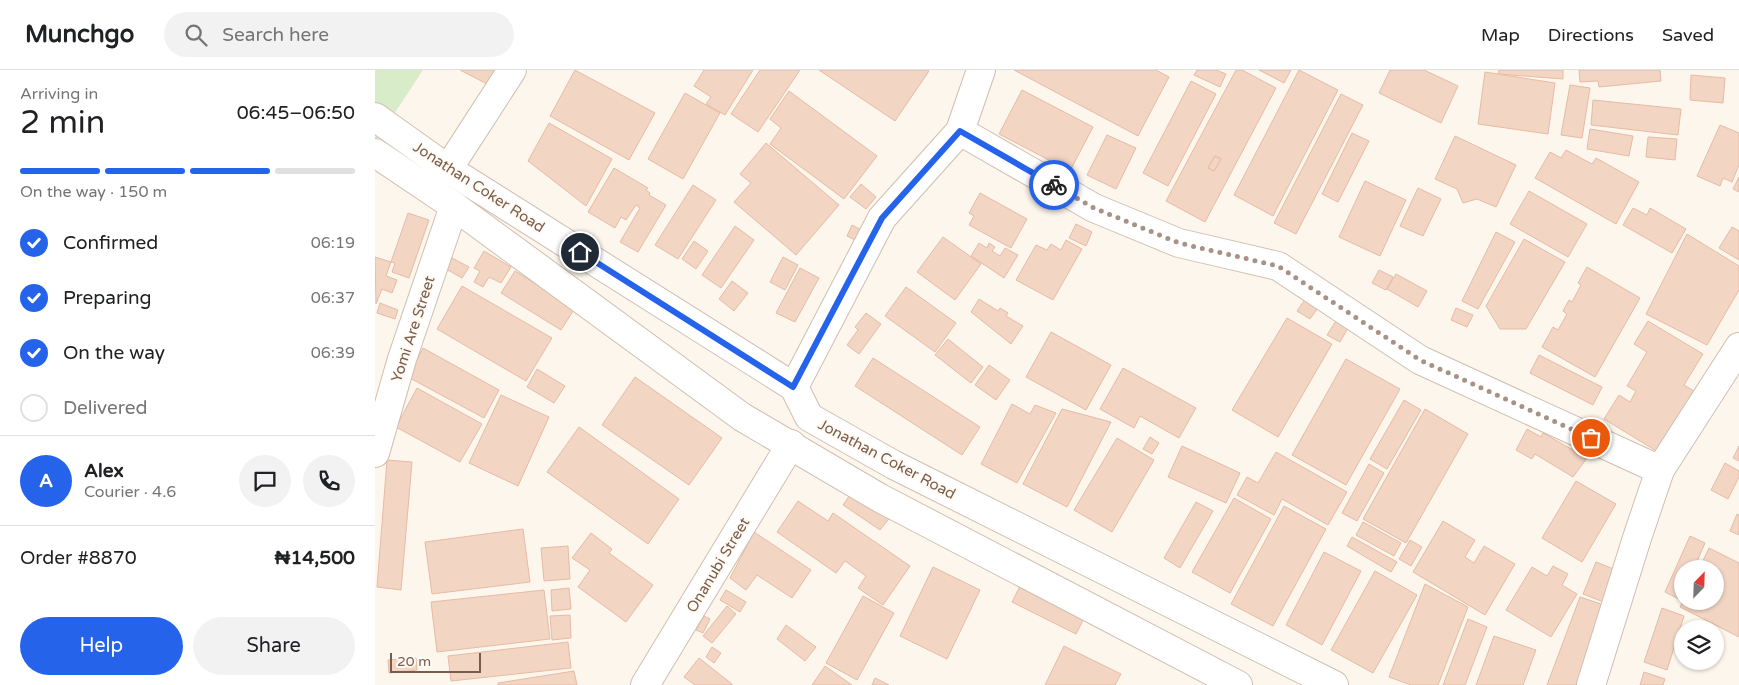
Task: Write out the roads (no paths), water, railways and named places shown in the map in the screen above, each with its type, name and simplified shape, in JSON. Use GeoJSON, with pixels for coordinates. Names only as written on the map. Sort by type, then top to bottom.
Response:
{"type":"FeatureCollection","features":[{"type":"Feature","properties":{"kind":"street"},"geometry":{"type":"LineString","coordinates":[[448,169],[512,70]]}},
{"type":"Feature","properties":{"kind":"street"},"geometry":{"type":"LineString","coordinates":[[793,387],[882,218],[960,131],[981,70]]}},
{"type":"Feature","properties":{"kind":"street","name":"Jonathan Coker Road"},"geometry":{"type":"LineString","coordinates":[[375,117],[448,169],[793,387],[809,417],[894,465],[1334,685]]}},
{"type":"Feature","properties":{"kind":"street"},"geometry":{"type":"LineString","coordinates":[[960,131],[1094,208],[1179,243],[1278,266],[1420,360],[1660,470]]}},
{"type":"Feature","properties":{"kind":"street","name":"Jonathan Coker Road"},"geometry":{"type":"LineString","coordinates":[[375,153],[454,206],[742,416],[880,498],[1237,685]]}},
{"type":"Feature","properties":{"kind":"street","name":"Yomi Are Street"},"geometry":{"type":"LineString","coordinates":[[375,453],[402,359],[454,206]]}},
{"type":"Feature","properties":{"kind":"street"},"geometry":{"type":"LineString","coordinates":[[1591,685],[1660,470],[1739,346]]}},
{"type":"Feature","properties":{"kind":"street","name":"Onanubi Street"},"geometry":{"type":"LineString","coordinates":[[645,685],[791,444]]}}]}
